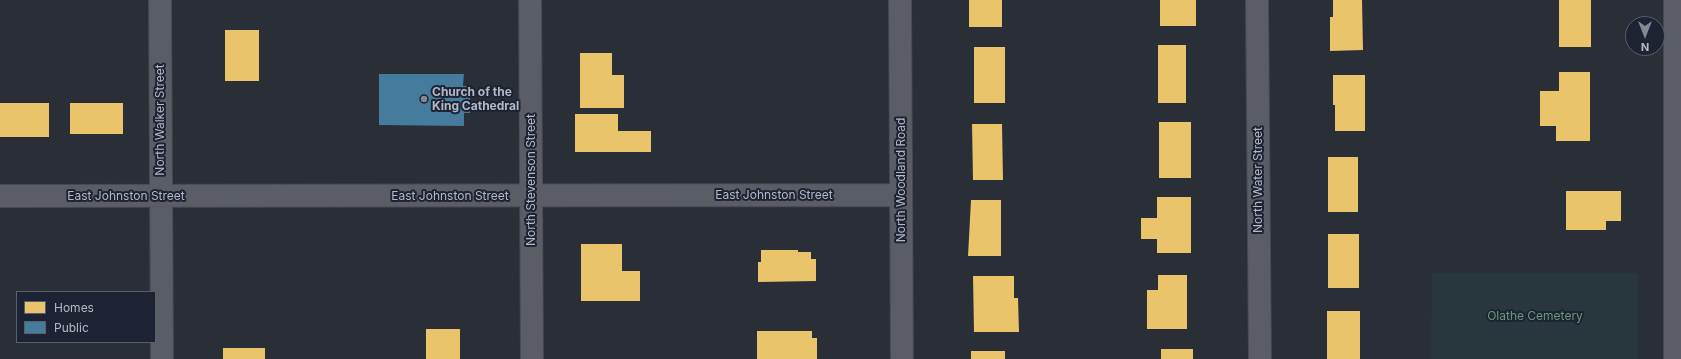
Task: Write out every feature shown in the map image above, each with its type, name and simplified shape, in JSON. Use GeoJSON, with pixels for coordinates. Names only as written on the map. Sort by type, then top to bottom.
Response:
{"type":"FeatureCollection","features":[{"type":"Feature","properties":{"kind":"street","name":"North Walker Street"},"geometry":{"type":"LineString","coordinates":[[160,0],[162,359]]}},
{"type":"Feature","properties":{"kind":"street","name":"North Stevenson Street"},"geometry":{"type":"LineString","coordinates":[[530,0],[532,359]]}},
{"type":"Feature","properties":{"kind":"street","name":"North Woodland Road"},"geometry":{"type":"LineString","coordinates":[[900,0],[902,359]]}},
{"type":"Feature","properties":{"kind":"street","name":"North Water Street"},"geometry":{"type":"LineString","coordinates":[[1257,0],[1260,359]]}},
{"type":"Feature","properties":{"kind":"street"},"geometry":{"type":"LineString","coordinates":[[1675,0],[1675,359]]}},
{"type":"Feature","properties":{"kind":"street","name":"East Johnston Street"},"geometry":{"type":"LineString","coordinates":[[0,196],[900,195]]}},
{"type":"Feature","properties":{"kind":"green space","name":"Olathe Cemetery"},"geometry":{"type":"Polygon","coordinates":[[[1432,273],[1638,273],[1638,359],[1431,359],[1432,273]]]}},
{"type":"Feature","properties":{"kind":"building: Homes"},"geometry":{"type":"Polygon","coordinates":[[[969,0],[1002,0],[1002,27],[969,27],[969,0]]]}},
{"type":"Feature","properties":{"kind":"building: Homes"},"geometry":{"type":"Polygon","coordinates":[[[1160,0],[1196,0],[1196,26],[1160,26],[1160,0]]]}},
{"type":"Feature","properties":{"kind":"building: Homes"},"geometry":{"type":"Polygon","coordinates":[[[1333,0],[1362,0],[1363,50],[1330,51],[1330,17],[1333,17],[1333,0]]]}},
{"type":"Feature","properties":{"kind":"building: Homes"},"geometry":{"type":"Polygon","coordinates":[[[1559,0],[1591,0],[1591,47],[1559,47],[1559,0]]]}},
{"type":"Feature","properties":{"kind":"building: Homes"},"geometry":{"type":"Polygon","coordinates":[[[225,30],[259,30],[259,81],[225,81],[225,30]]]}},
{"type":"Feature","properties":{"kind":"building: Homes"},"geometry":{"type":"Polygon","coordinates":[[[1158,45],[1186,45],[1186,103],[1158,103],[1158,45]]]}},
{"type":"Feature","properties":{"kind":"building: Homes"},"geometry":{"type":"Polygon","coordinates":[[[974,47],[1005,47],[1005,103],[974,103],[974,47]]]}},
{"type":"Feature","properties":{"kind":"building: Homes"},"geometry":{"type":"Polygon","coordinates":[[[580,53],[612,53],[612,75],[624,75],[624,108],[580,108],[580,53]]]}},
{"type":"Feature","properties":{"kind":"building: Homes"},"geometry":{"type":"Polygon","coordinates":[[[1559,72],[1590,72],[1590,141],[1556,141],[1556,126],[1540,126],[1540,91],[1559,91],[1559,72]]]}},
{"type":"Feature","properties":{"kind":"building: Homes"},"geometry":{"type":"Polygon","coordinates":[[[1333,75],[1365,75],[1365,131],[1335,131],[1333,75]]]}},
{"type":"Feature","properties":{"kind":"building: Homes"},"geometry":{"type":"Polygon","coordinates":[[[0,103],[49,103],[49,137],[0,137],[0,103]]]}},
{"type":"Feature","properties":{"kind":"building: Homes"},"geometry":{"type":"Polygon","coordinates":[[[70,103],[123,103],[123,134],[70,134],[70,103]]]}},
{"type":"Feature","properties":{"kind":"building: Homes"},"geometry":{"type":"Polygon","coordinates":[[[575,114],[618,114],[618,131],[651,131],[651,152],[575,152],[575,114]]]}},
{"type":"Feature","properties":{"kind":"building: Homes"},"geometry":{"type":"Polygon","coordinates":[[[1159,122],[1191,122],[1191,178],[1159,178],[1159,122]]]}},
{"type":"Feature","properties":{"kind":"building: Homes"},"geometry":{"type":"Polygon","coordinates":[[[972,124],[1002,124],[1003,180],[973,180],[972,124]]]}},
{"type":"Feature","properties":{"kind":"building: Homes"},"geometry":{"type":"Polygon","coordinates":[[[1328,157],[1358,157],[1358,212],[1328,212],[1328,157]]]}},
{"type":"Feature","properties":{"kind":"building: Homes"},"geometry":{"type":"Polygon","coordinates":[[[1566,191],[1621,191],[1621,221],[1606,221],[1606,230],[1566,230],[1566,191]]]}},
{"type":"Feature","properties":{"kind":"building: Homes"},"geometry":{"type":"Polygon","coordinates":[[[1157,197],[1191,197],[1191,253],[1157,253],[1157,239],[1141,239],[1141,218],[1157,218],[1157,197]]]}},
{"type":"Feature","properties":{"kind":"building: Homes"},"geometry":{"type":"Polygon","coordinates":[[[971,200],[1001,200],[1001,256],[968,256],[971,200]]]}},
{"type":"Feature","properties":{"kind":"building: Homes"},"geometry":{"type":"Polygon","coordinates":[[[1328,234],[1359,234],[1359,288],[1328,288],[1328,234]]]}},
{"type":"Feature","properties":{"kind":"building: Homes"},"geometry":{"type":"Polygon","coordinates":[[[581,244],[622,244],[622,271],[640,271],[640,301],[581,301],[581,244]]]}},
{"type":"Feature","properties":{"kind":"building: Homes"},"geometry":{"type":"Polygon","coordinates":[[[761,250],[798,250],[798,252],[811,252],[811,259],[816,259],[816,281],[758,282],[758,262],[761,262],[761,250]]]}},
{"type":"Feature","properties":{"kind":"building: Homes"},"geometry":{"type":"Polygon","coordinates":[[[1158,275],[1187,275],[1187,329],[1147,329],[1147,290],[1158,290],[1158,275]]]}},
{"type":"Feature","properties":{"kind":"building: Homes"},"geometry":{"type":"Polygon","coordinates":[[[973,276],[1014,276],[1014,298],[1018,298],[1019,332],[974,332],[973,276]]]}},
{"type":"Feature","properties":{"kind":"building: Homes"},"geometry":{"type":"Polygon","coordinates":[[[1327,311],[1360,311],[1360,359],[1327,359],[1327,311]]]}},
{"type":"Feature","properties":{"kind":"building: Homes"},"geometry":{"type":"Polygon","coordinates":[[[426,329],[460,329],[460,359],[426,359],[426,329]]]}},
{"type":"Feature","properties":{"kind":"building: Homes"},"geometry":{"type":"Polygon","coordinates":[[[757,331],[812,331],[812,338],[817,338],[817,359],[757,359],[757,331]]]}},
{"type":"Feature","properties":{"kind":"building: Homes"},"geometry":{"type":"Polygon","coordinates":[[[223,348],[265,348],[265,359],[223,359],[223,348]]]}},
{"type":"Feature","properties":{"kind":"building: Homes"},"geometry":{"type":"Polygon","coordinates":[[[1161,349],[1193,349],[1193,359],[1161,359],[1161,349]]]}},
{"type":"Feature","properties":{"kind":"building: Homes"},"geometry":{"type":"Polygon","coordinates":[[[971,351],[1005,351],[1005,359],[971,359],[971,351]]]}},
{"type":"Feature","properties":{"kind":"building: Public","name":"Church of the King Cathedral"},"geometry":{"type":"Polygon","coordinates":[[[379,74],[464,74],[463,86],[470,86],[470,113],[464,113],[464,126],[379,125],[379,74]]]}},
{"type":"Feature","properties":{"kind":"place","name":"Church of the King Cathedral"},"geometry":{"type":"Point","coordinates":[424,99]}}]}
